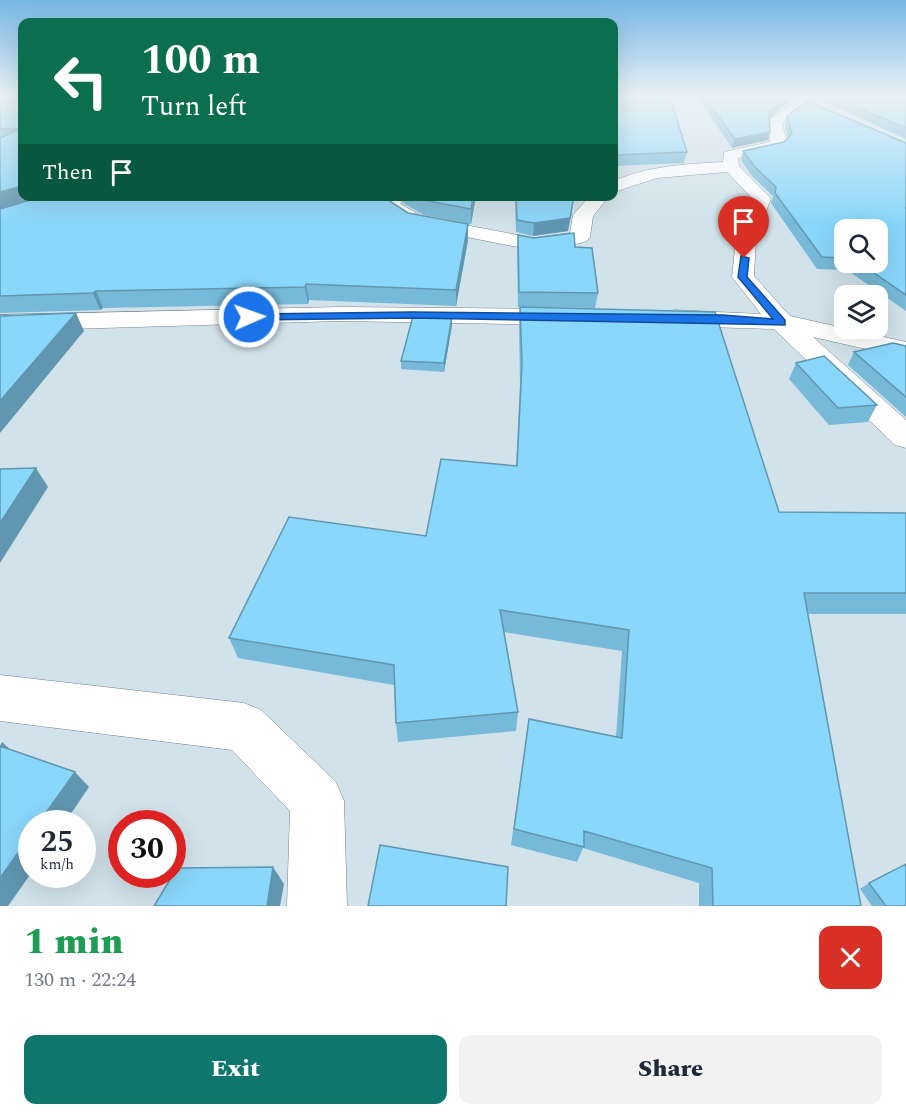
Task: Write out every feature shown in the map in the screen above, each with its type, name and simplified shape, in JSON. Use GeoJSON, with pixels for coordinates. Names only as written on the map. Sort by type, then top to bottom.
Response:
{"type":"FeatureCollection","features":[{"type":"Feature","properties":{"kind":"street"},"geometry":{"type":"LineString","coordinates":[[778,139],[775,146],[730,155],[731,167],[762,198],[746,239],[743,277],[782,322],[906,438]]}},
{"type":"Feature","properties":{"kind":"street"},"geometry":{"type":"LineString","coordinates":[[618,185],[638,176],[669,170],[731,167]]}},
{"type":"Feature","properties":{"kind":"street"},"geometry":{"type":"LineString","coordinates":[[392,201],[392,206],[417,222],[533,244],[562,242],[580,237],[583,215],[596,201]]}},
{"type":"Feature","properties":{"kind":"street"},"geometry":{"type":"LineString","coordinates":[[0,323],[340,314],[591,317]]}},
{"type":"Feature","properties":{"kind":"street"},"geometry":{"type":"LineString","coordinates":[[651,318],[782,322],[906,350]]}},
{"type":"Feature","properties":{"kind":"street"},"geometry":{"type":"LineString","coordinates":[[0,698],[244,728],[317,801],[317,906]]}},
{"type":"Feature","properties":{"kind":"building"},"geometry":{"type":"Polygon","coordinates":[[[0,139],[18,139],[18,187],[0,192],[0,139]]]}},
{"type":"Feature","properties":{"kind":"building"},"geometry":{"type":"Polygon","coordinates":[[[618,139],[683,139],[687,152],[618,155],[618,139]]]}},
{"type":"Feature","properties":{"kind":"building"},"geometry":{"type":"Polygon","coordinates":[[[787,139],[897,139],[906,143],[906,295],[874,273],[888,273],[888,219],[834,219],[834,258],[822,257],[775,193],[776,187],[755,167],[743,151],[784,142],[787,139]]]}},
{"type":"Feature","properties":{"kind":"building"},"geometry":{"type":"Polygon","coordinates":[[[27,201],[390,201],[408,213],[468,224],[456,290],[306,284],[305,287],[96,291],[93,293],[0,296],[0,209],[27,201]]]}},
{"type":"Feature","properties":{"kind":"building"},"geometry":{"type":"Polygon","coordinates":[[[428,201],[472,201],[471,209],[428,201]]]}},
{"type":"Feature","properties":{"kind":"building"},"geometry":{"type":"Polygon","coordinates":[[[516,201],[573,201],[570,218],[534,223],[517,220],[516,201]]]}},
{"type":"Feature","properties":{"kind":"building"},"geometry":{"type":"Polygon","coordinates":[[[574,233],[575,247],[592,248],[598,293],[519,292],[518,235],[534,238],[574,233]]]}},
{"type":"Feature","properties":{"kind":"building"},"geometry":{"type":"Polygon","coordinates":[[[520,307],[715,312],[779,512],[906,513],[906,593],[804,593],[861,906],[713,906],[712,868],[584,831],[584,847],[514,829],[529,719],[622,738],[629,630],[500,610],[518,712],[396,723],[394,665],[229,638],[289,517],[426,536],[441,459],[517,466],[522,363],[520,307]]]}},
{"type":"Feature","properties":{"kind":"building"},"geometry":{"type":"Polygon","coordinates":[[[76,313],[0,401],[0,316],[76,313]]]}},
{"type":"Feature","properties":{"kind":"building"},"geometry":{"type":"Polygon","coordinates":[[[413,316],[452,317],[444,363],[401,361],[413,316]]]}},
{"type":"Feature","properties":{"kind":"building"},"geometry":{"type":"Polygon","coordinates":[[[893,343],[906,346],[906,397],[854,352],[893,343]]]}},
{"type":"Feature","properties":{"kind":"building"},"geometry":{"type":"Polygon","coordinates":[[[824,356],[877,405],[838,408],[796,363],[824,356]]]}},
{"type":"Feature","properties":{"kind":"building"},"geometry":{"type":"Polygon","coordinates":[[[36,468],[0,523],[0,469],[36,468]]]}},
{"type":"Feature","properties":{"kind":"building"},"geometry":{"type":"Polygon","coordinates":[[[0,746],[75,772],[48,810],[18,810],[18,853],[0,878],[0,746]]]}},
{"type":"Feature","properties":{"kind":"building"},"geometry":{"type":"Polygon","coordinates":[[[380,845],[508,867],[506,906],[368,906],[380,845]]]}},
{"type":"Feature","properties":{"kind":"building"},"geometry":{"type":"Polygon","coordinates":[[[906,864],[906,906],[886,906],[869,883],[906,864]]]}},
{"type":"Feature","properties":{"kind":"building"},"geometry":{"type":"Polygon","coordinates":[[[273,867],[267,906],[154,906],[165,888],[186,888],[186,868],[273,867]]]}},
{"type":"Feature","properties":{"kind":"route"},"geometry":{"type":"LineString","coordinates":[[249,317],[340,314],[723,319],[782,322],[743,277],[744,258]]}}]}
